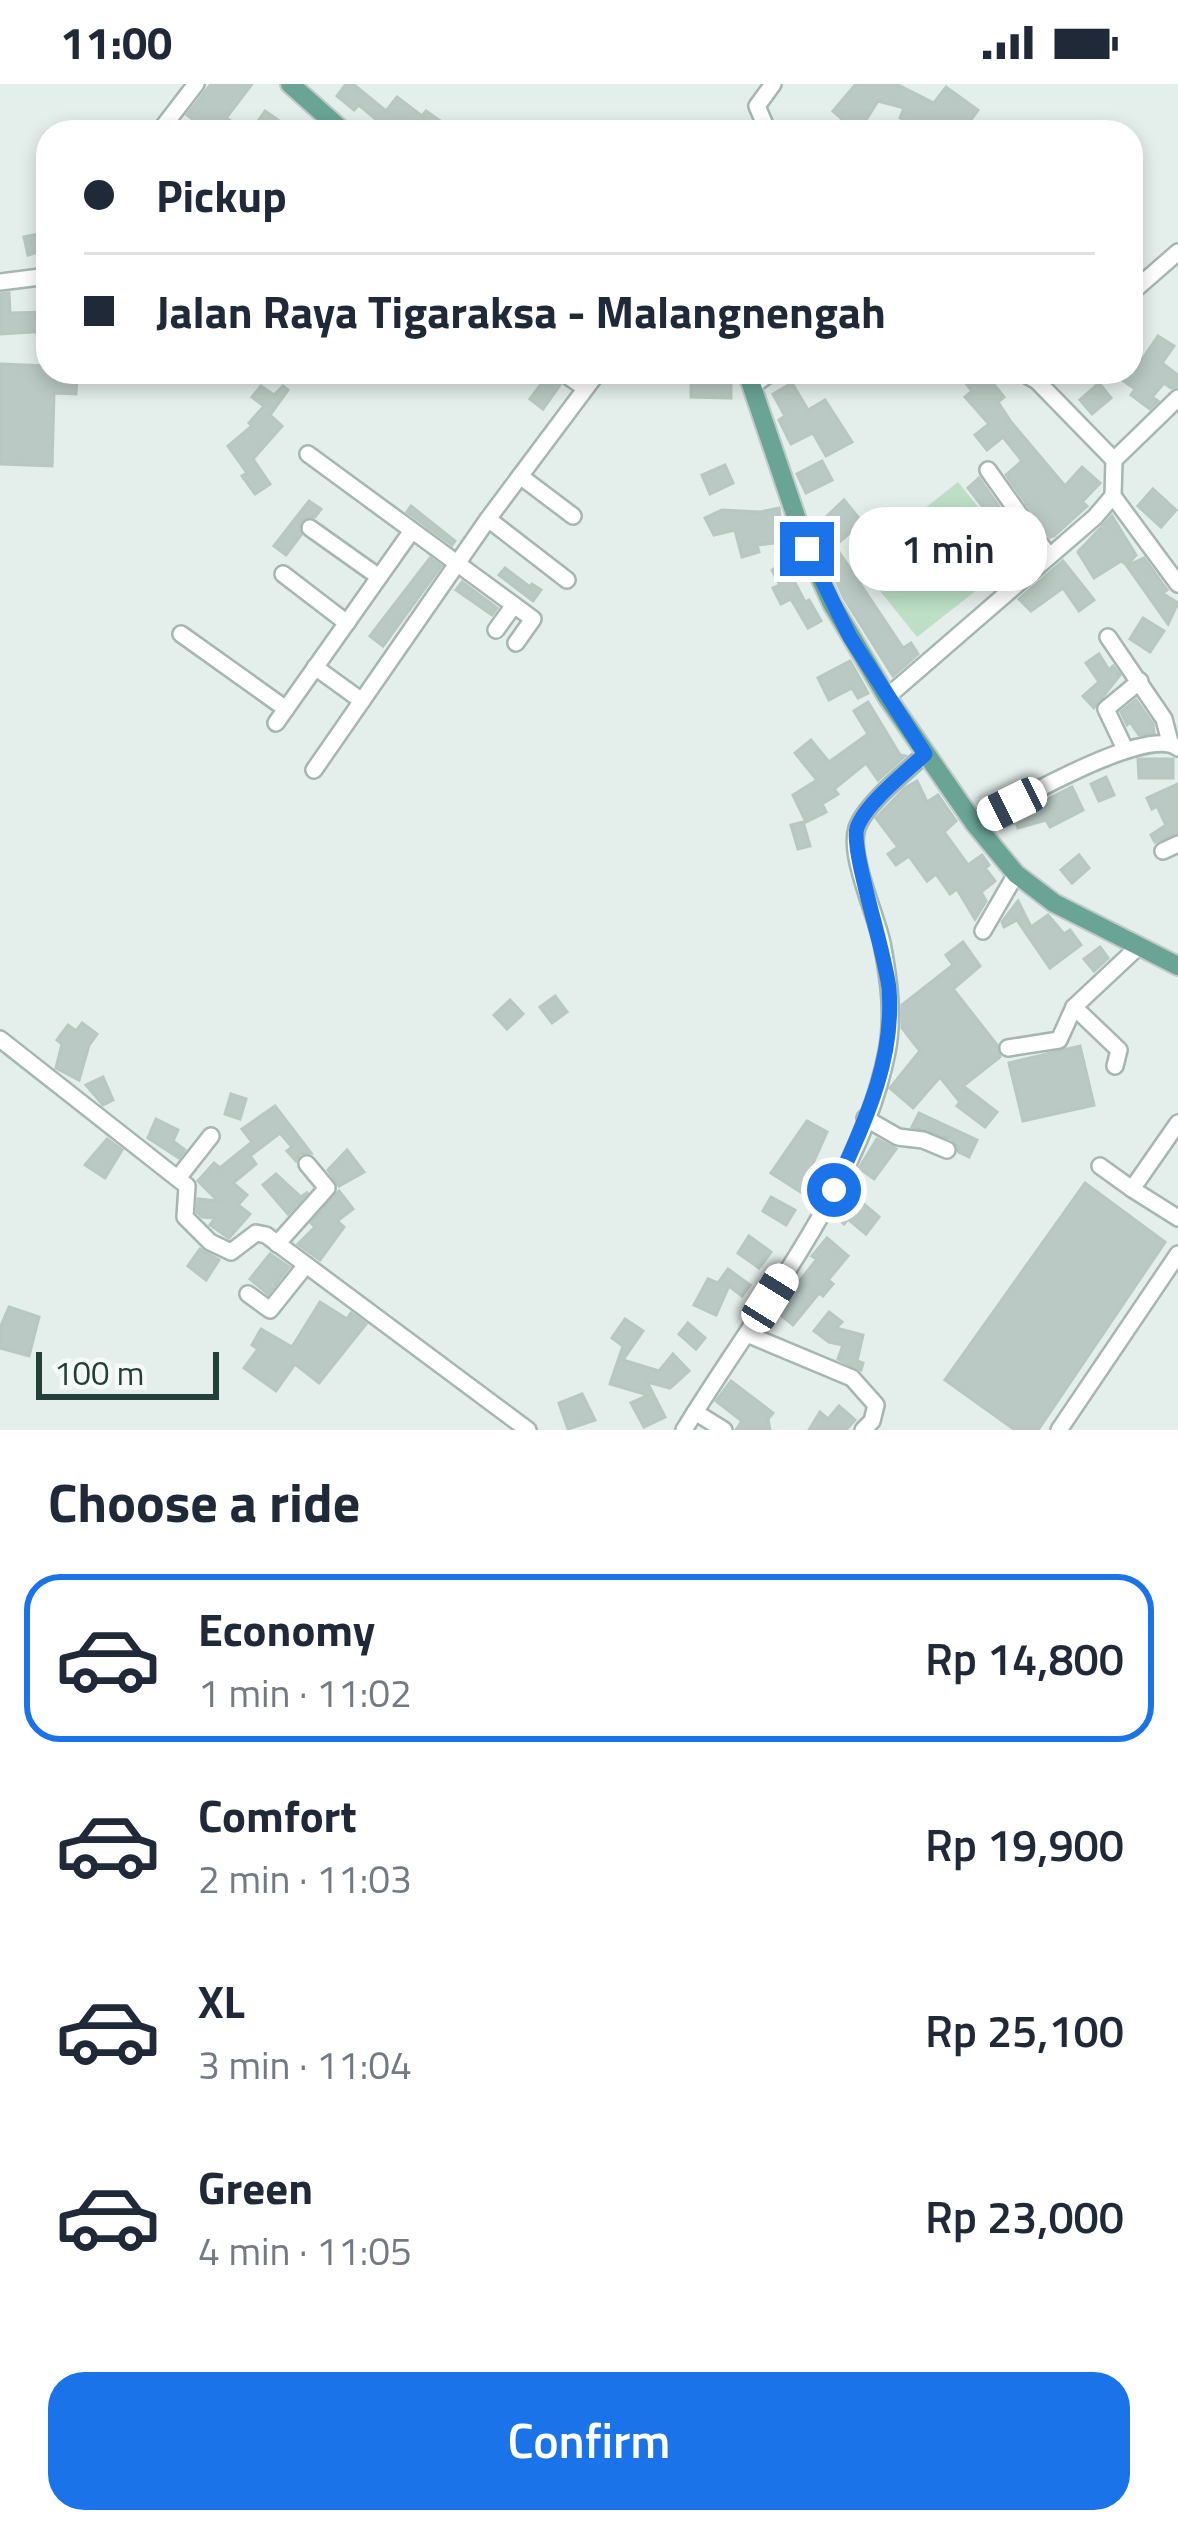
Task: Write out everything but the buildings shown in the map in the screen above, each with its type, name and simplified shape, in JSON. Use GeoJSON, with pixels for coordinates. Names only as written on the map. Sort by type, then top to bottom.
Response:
{"type":"FeatureCollection","features":[{"type":"Feature","properties":{"kind":"main road"},"geometry":{"type":"LineString","coordinates":[[290,84],[330,120]]}},
{"type":"Feature","properties":{"kind":"main road"},"geometry":{"type":"LineString","coordinates":[[752,384],[807,549],[832,604],[887,697],[974,823],[1016,874],[1054,903],[1178,966]]}},
{"type":"Feature","properties":{"kind":"street"},"geometry":{"type":"LineString","coordinates":[[168,120],[196,84]]}},
{"type":"Feature","properties":{"kind":"street"},"geometry":{"type":"LineString","coordinates":[[763,120],[757,106],[773,84]]}},
{"type":"Feature","properties":{"kind":"street"},"geometry":{"type":"LineString","coordinates":[[1143,283],[1178,252]]}},
{"type":"Feature","properties":{"kind":"street"},"geometry":{"type":"LineString","coordinates":[[0,282],[36,278]]}},
{"type":"Feature","properties":{"kind":"street"},"geometry":{"type":"LineString","coordinates":[[579,384],[585,388]]}},
{"type":"Feature","properties":{"kind":"street"},"geometry":{"type":"LineString","coordinates":[[314,770],[588,384]]}},
{"type":"Feature","properties":{"kind":"street"},"geometry":{"type":"LineString","coordinates":[[1049,384],[1114,460],[1113,496],[1178,584]]}},
{"type":"Feature","properties":{"kind":"street"},"geometry":{"type":"LineString","coordinates":[[1114,460],[1178,398]]}},
{"type":"Feature","properties":{"kind":"street"},"geometry":{"type":"LineString","coordinates":[[308,454],[533,619],[516,643]]}},
{"type":"Feature","properties":{"kind":"street"},"geometry":{"type":"LineString","coordinates":[[988,470],[1049,556]]}},
{"type":"Feature","properties":{"kind":"street"},"geometry":{"type":"LineString","coordinates":[[520,476],[573,515]]}},
{"type":"Feature","properties":{"kind":"street"},"geometry":{"type":"LineString","coordinates":[[887,697],[1113,496]]}},
{"type":"Feature","properties":{"kind":"street"},"geometry":{"type":"LineString","coordinates":[[488,519],[567,580]]}},
{"type":"Feature","properties":{"kind":"street"},"geometry":{"type":"LineString","coordinates":[[310,528],[379,577]]}},
{"type":"Feature","properties":{"kind":"street"},"geometry":{"type":"LineString","coordinates":[[181,634],[281,716],[411,532]]}},
{"type":"Feature","properties":{"kind":"street"},"geometry":{"type":"LineString","coordinates":[[283,574],[346,623]]}},
{"type":"Feature","properties":{"kind":"street"},"geometry":{"type":"LineString","coordinates":[[496,630],[514,605]]}},
{"type":"Feature","properties":{"kind":"street"},"geometry":{"type":"LineString","coordinates":[[974,823],[1125,749],[1174,745],[1164,719],[1108,637]]}},
{"type":"Feature","properties":{"kind":"street"},"geometry":{"type":"LineString","coordinates":[[315,667],[362,701]]}},
{"type":"Feature","properties":{"kind":"street"},"geometry":{"type":"LineString","coordinates":[[1125,749],[1106,709],[1140,681]]}},
{"type":"Feature","properties":{"kind":"street"},"geometry":{"type":"LineString","coordinates":[[684,1430],[820,1216],[883,1071],[891,1015],[882,939],[855,848],[856,830],[864,814],[925,754]]}},
{"type":"Feature","properties":{"kind":"street"},"geometry":{"type":"LineString","coordinates":[[983,931],[1016,874]]}},
{"type":"Feature","properties":{"kind":"street"},"geometry":{"type":"LineString","coordinates":[[1008,1048],[1059,1040],[1074,1007],[1138,947]]}},
{"type":"Feature","properties":{"kind":"street"},"geometry":{"type":"LineString","coordinates":[[1074,1007],[1119,1050],[1115,1066]]}},
{"type":"Feature","properties":{"kind":"street"},"geometry":{"type":"LineString","coordinates":[[0,1039],[178,1178],[190,1191],[184,1210],[187,1222],[210,1242],[231,1252],[260,1232],[527,1430]]}},
{"type":"Feature","properties":{"kind":"street"},"geometry":{"type":"LineString","coordinates":[[865,1118],[898,1137],[947,1150]]}},
{"type":"Feature","properties":{"kind":"street"},"geometry":{"type":"LineString","coordinates":[[1132,1189],[1178,1123]]}},
{"type":"Feature","properties":{"kind":"street"},"geometry":{"type":"LineString","coordinates":[[178,1178],[211,1136]]}},
{"type":"Feature","properties":{"kind":"street"},"geometry":{"type":"LineString","coordinates":[[278,1244],[327,1189],[308,1164]]}},
{"type":"Feature","properties":{"kind":"street"},"geometry":{"type":"LineString","coordinates":[[1100,1166],[1178,1218]]}},
{"type":"Feature","properties":{"kind":"street"},"geometry":{"type":"LineString","coordinates":[[1059,1430],[1178,1254]]}},
{"type":"Feature","properties":{"kind":"street"},"geometry":{"type":"LineString","coordinates":[[248,1294],[270,1310],[306,1265]]}},
{"type":"Feature","properties":{"kind":"street"},"geometry":{"type":"LineString","coordinates":[[747,1334],[852,1378],[876,1405],[872,1421],[863,1430]]}},
{"type":"Feature","properties":{"kind":"street"},"geometry":{"type":"LineString","coordinates":[[695,1412],[724,1430]]}},
{"type":"Feature","properties":{"kind":"green space"},"geometry":{"type":"Polygon","coordinates":[[[958,482],[1019,557],[917,637],[857,562],[958,482]]]}},
{"type":"Feature","properties":{"kind":"route"},"geometry":{"type":"LineString","coordinates":[[807,549],[850,637],[925,754],[864,814],[856,830],[855,848],[882,939],[891,1015],[883,1071],[834,1190]]}}]}
